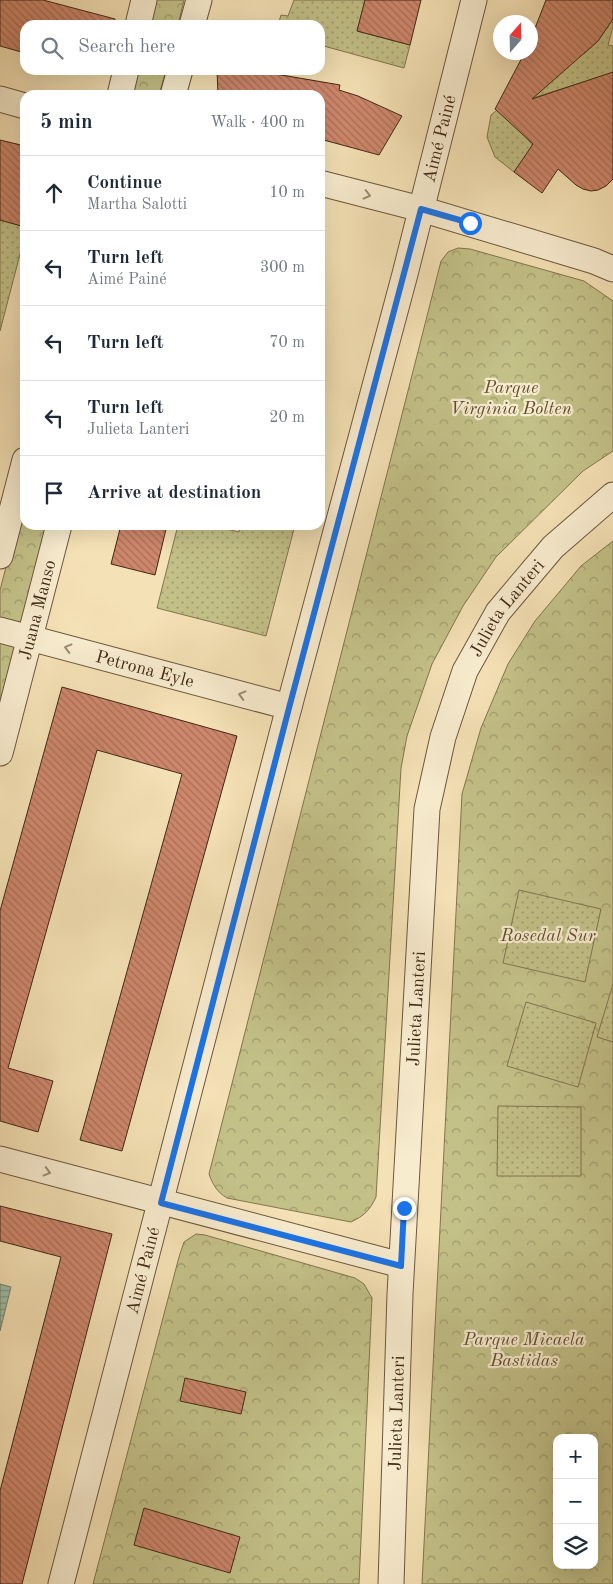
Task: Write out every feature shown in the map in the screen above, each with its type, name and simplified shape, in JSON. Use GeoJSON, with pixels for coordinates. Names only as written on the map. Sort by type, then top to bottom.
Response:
{"type":"FeatureCollection","features":[{"type":"Feature","properties":{"kind":"street"},"geometry":{"type":"LineString","coordinates":[[139,20],[144,0]]}},
{"type":"Feature","properties":{"kind":"street"},"geometry":{"type":"LineString","coordinates":[[193,20],[199,0]]}},
{"type":"Feature","properties":{"kind":"street","name":"Aimé Painé"},"geometry":{"type":"LineString","coordinates":[[61,1584],[474,0]]}},
{"type":"Feature","properties":{"kind":"street"},"geometry":{"type":"LineString","coordinates":[[121,90],[125,75]]}},
{"type":"Feature","properties":{"kind":"street"},"geometry":{"type":"LineString","coordinates":[[174,90],[179,75]]}},
{"type":"Feature","properties":{"kind":"street"},"geometry":{"type":"LineString","coordinates":[[0,99],[20,105]]}},
{"type":"Feature","properties":{"kind":"street"},"geometry":{"type":"LineString","coordinates":[[325,184],[421,209],[560,250],[613,269]]}},
{"type":"Feature","properties":{"kind":"street"},"geometry":{"type":"LineString","coordinates":[[0,556],[20,479]]}},
{"type":"Feature","properties":{"kind":"street","name":"Julieta Lanteri"},"geometry":{"type":"LineString","coordinates":[[391,1584],[401,1266],[426,809],[443,737],[465,671],[498,612],[553,547],[613,495]]}},
{"type":"Feature","properties":{"kind":"street","name":"Juana Manso"},"geometry":{"type":"LineString","coordinates":[[0,754],[58,530]]}},
{"type":"Feature","properties":{"kind":"street","name":"Petrona Eyle"},"geometry":{"type":"LineString","coordinates":[[0,630],[289,708]]}},
{"type":"Feature","properties":{"kind":"street"},"geometry":{"type":"LineString","coordinates":[[0,1160],[401,1266]]}},
{"type":"Feature","properties":{"kind":"green space"},"geometry":{"type":"Polygon","coordinates":[[[155,0],[184,0],[179,20],[149,20],[155,0]]]}},
{"type":"Feature","properties":{"kind":"green space"},"geometry":{"type":"Polygon","coordinates":[[[294,0],[365,0],[357,31],[410,45],[404,68],[325,46],[325,20],[280,20],[281,15],[288,16],[294,0]]]}},
{"type":"Feature","properties":{"kind":"green space"},"geometry":{"type":"Polygon","coordinates":[[[613,19],[608,45],[613,46],[613,77],[602,76],[528,101],[521,131],[533,146],[514,172],[495,157],[487,137],[491,115],[533,81],[585,53],[598,41],[613,19]]]}},
{"type":"Feature","properties":{"kind":"green space"},"geometry":{"type":"Polygon","coordinates":[[[135,75],[165,75],[160,90],[131,90],[135,75]]]}},
{"type":"Feature","properties":{"kind":"green space"},"geometry":{"type":"Polygon","coordinates":[[[0,220],[20,226],[20,254],[0,331],[0,220]]]}},
{"type":"Feature","properties":{"kind":"green space","name":"Parque Virginia Bolten"},"geometry":{"type":"Polygon","coordinates":[[[458,248],[470,249],[584,281],[613,301],[613,451],[583,471],[496,557],[463,606],[432,664],[407,736],[401,768],[376,1197],[366,1212],[351,1222],[227,1198],[216,1188],[209,1174],[441,261],[448,252],[458,248]]]}},
{"type":"Feature","properties":{"kind":"green space"},"geometry":{"type":"Polygon","coordinates":[[[20,514],[20,530],[46,530],[0,703],[0,590],[20,514]]]}},
{"type":"Feature","properties":{"kind":"green space"},"geometry":{"type":"Polygon","coordinates":[[[177,530],[231,530],[239,532],[240,530],[294,530],[266,636],[157,608],[177,530]]]}},
{"type":"Feature","properties":{"kind":"green space","name":"Parque Micaela Bastidas"},"geometry":{"type":"Polygon","coordinates":[[[613,541],[613,1584],[422,1584],[462,794],[481,728],[508,664],[535,621],[581,566],[613,541]]]}},
{"type":"Feature","properties":{"kind":"green space","name":"Rosedal Sur"},"geometry":{"type":"Polygon","coordinates":[[[519,890],[601,909],[585,982],[503,963],[519,890]]]}},
{"type":"Feature","properties":{"kind":"green space","name":"Rosedal Sur"},"geometry":{"type":"Polygon","coordinates":[[[613,984],[613,1042],[597,1037],[613,984]]]}},
{"type":"Feature","properties":{"kind":"green space"},"geometry":{"type":"Polygon","coordinates":[[[526,1002],[596,1023],[578,1087],[507,1066],[526,1002]]]}},
{"type":"Feature","properties":{"kind":"green space"},"geometry":{"type":"Polygon","coordinates":[[[498,1106],[581,1107],[581,1176],[497,1176],[498,1106]]]}},
{"type":"Feature","properties":{"kind":"green space"},"geometry":{"type":"Polygon","coordinates":[[[196,1234],[355,1278],[364,1284],[372,1298],[359,1584],[93,1584],[179,1257],[184,1242],[196,1234]]]}},
{"type":"Feature","properties":{"kind":"shaded area"},"geometry":{"type":"Polygon","coordinates":[[[0,1284],[11,1287],[0,1331],[0,1284]]]}},
{"type":"Feature","properties":{"kind":"building"},"geometry":{"type":"Polygon","coordinates":[[[0,0],[43,0],[115,19],[20,20],[20,52],[0,46],[0,0]]]}},
{"type":"Feature","properties":{"kind":"building"},"geometry":{"type":"Polygon","coordinates":[[[365,0],[421,0],[410,45],[357,31],[365,0]]]}},
{"type":"Feature","properties":{"kind":"building"},"geometry":{"type":"Polygon","coordinates":[[[546,0],[613,0],[613,19],[598,41],[532,99],[613,72],[613,179],[606,186],[598,190],[583,189],[558,169],[542,193],[514,172],[533,144],[495,109],[521,60],[538,60],[538,20],[546,0]]]}},
{"type":"Feature","properties":{"kind":"building"},"geometry":{"type":"Polygon","coordinates":[[[217,75],[282,75],[340,85],[339,90],[358,96],[402,116],[379,155],[325,140],[325,90],[218,90],[217,75]]]}},
{"type":"Feature","properties":{"kind":"building"},"geometry":{"type":"Polygon","coordinates":[[[0,140],[20,145],[20,226],[0,220],[0,140]]]}},
{"type":"Feature","properties":{"kind":"building"},"geometry":{"type":"Polygon","coordinates":[[[120,530],[166,530],[155,575],[111,564],[120,530]]]}},
{"type":"Feature","properties":{"kind":"building"},"geometry":{"type":"Polygon","coordinates":[[[62,687],[237,736],[122,1151],[80,1140],[182,774],[97,750],[8,1068],[53,1081],[38,1132],[0,1121],[0,911],[62,687]]]}},
{"type":"Feature","properties":{"kind":"building"},"geometry":{"type":"Polygon","coordinates":[[[0,1206],[112,1234],[22,1584],[0,1584],[0,1491],[61,1257],[0,1241],[0,1206]]]}},
{"type":"Feature","properties":{"kind":"building"},"geometry":{"type":"Polygon","coordinates":[[[185,1378],[246,1392],[241,1414],[180,1401],[185,1378]]]}},
{"type":"Feature","properties":{"kind":"building"},"geometry":{"type":"Polygon","coordinates":[[[144,1508],[240,1537],[230,1573],[134,1545],[144,1508]]]}},
{"type":"Feature","properties":{"kind":"route"},"geometry":{"type":"LineString","coordinates":[[404,1208],[401,1266],[161,1203],[421,209],[470,223]]}}]}
